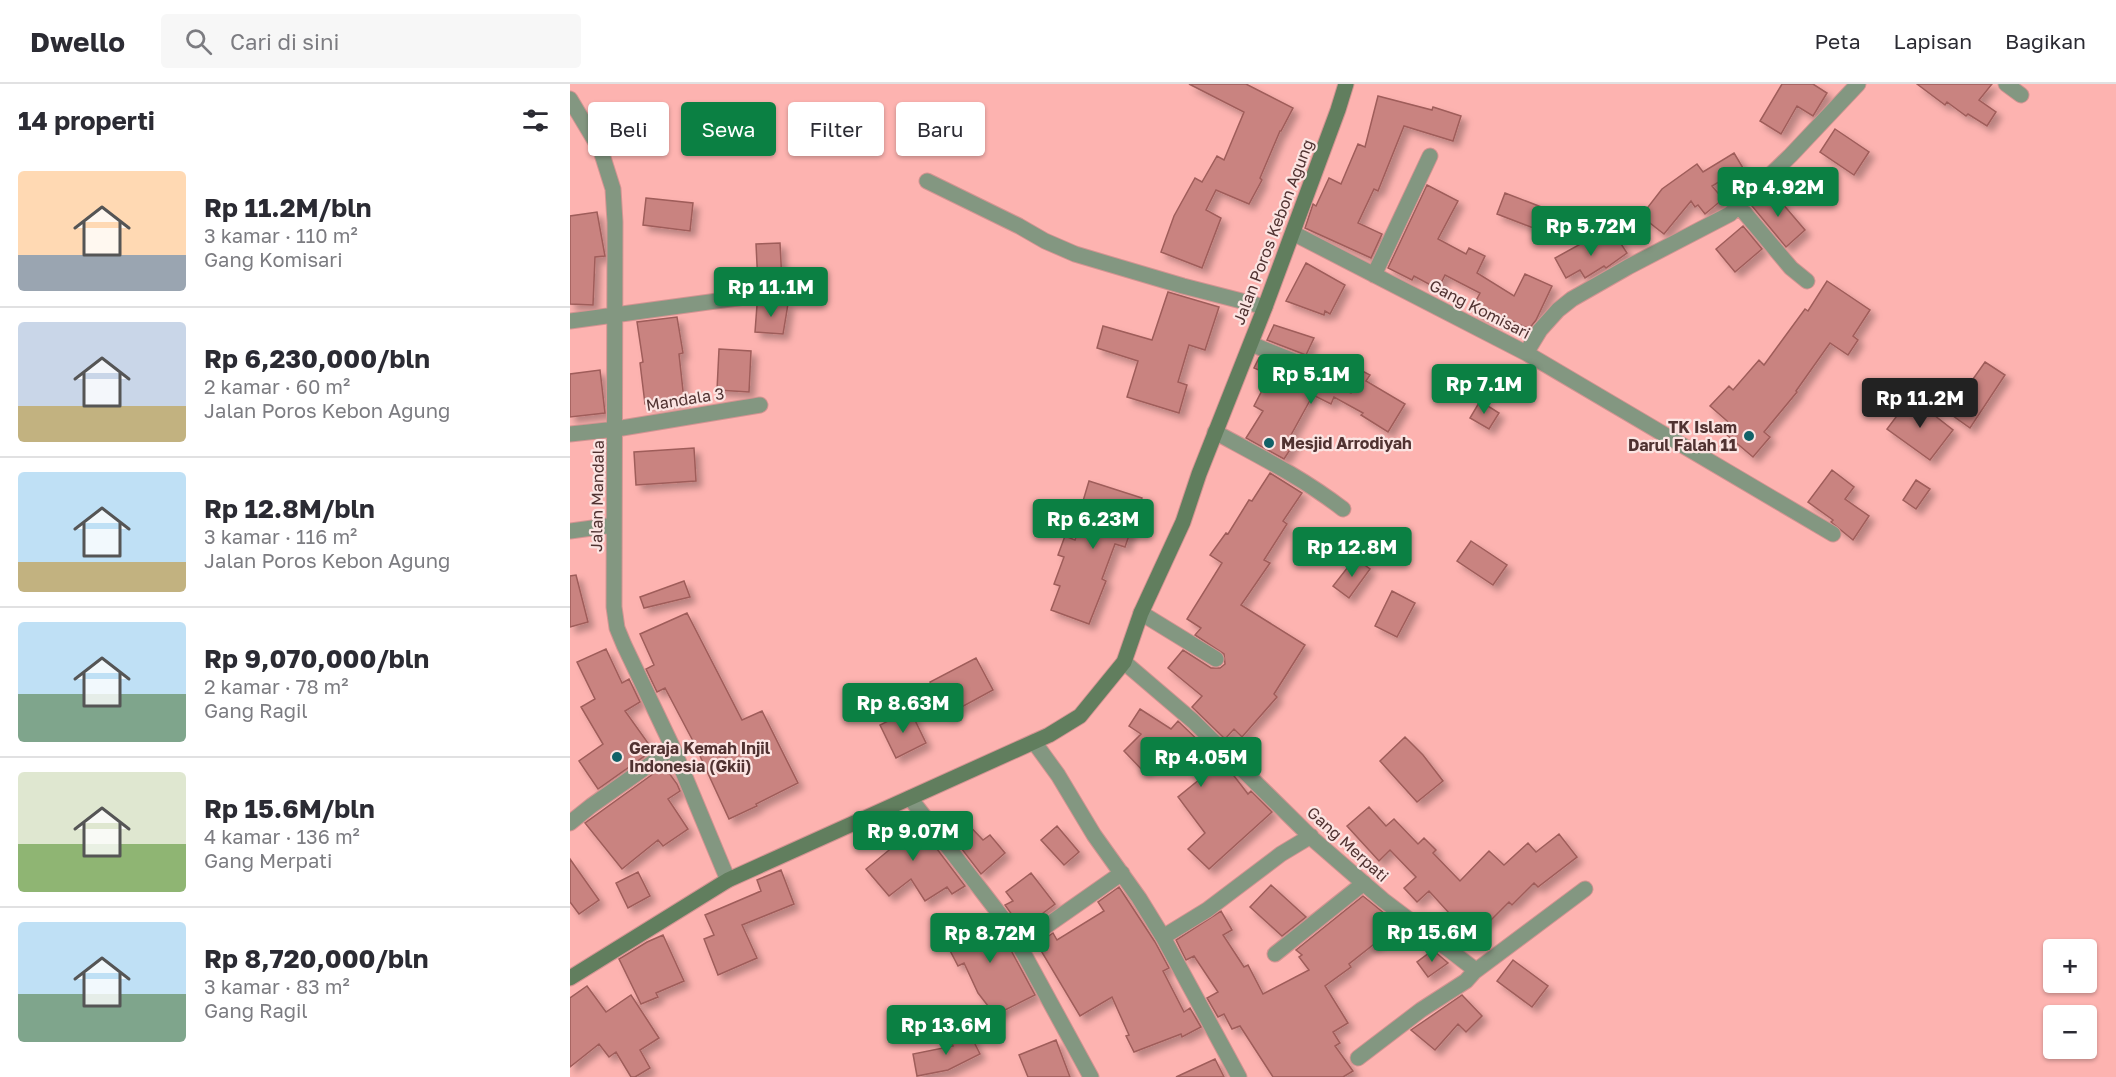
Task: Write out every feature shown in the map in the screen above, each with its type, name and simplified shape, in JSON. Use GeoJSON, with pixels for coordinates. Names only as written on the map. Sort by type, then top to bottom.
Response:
{"type":"FeatureCollection","features":[{"type":"Feature","properties":{"kind":"main road","name":"Jalan Poros Kebon Agung"},"geometry":{"type":"LineString","coordinates":[[570,978],[728,880],[1050,735],[1080,716],[1124,662],[1141,613],[1183,522],[1199,474],[1293,233],[1346,84]]}},
{"type":"Feature","properties":{"kind":"street"},"geometry":{"type":"LineString","coordinates":[[1526,353],[1540,330],[1557,310],[1572,299],[1730,214],[1791,155],[1858,84]]}},
{"type":"Feature","properties":{"kind":"street"},"geometry":{"type":"LineString","coordinates":[[2006,84],[2021,95]]}},
{"type":"Feature","properties":{"kind":"street","name":"Jalan Mandala"},"geometry":{"type":"LineString","coordinates":[[570,99],[601,151],[613,189],[616,429],[614,607],[618,628],[673,748],[728,880]]}},
{"type":"Feature","properties":{"kind":"street"},"geometry":{"type":"LineString","coordinates":[[1374,275],[1430,156]]}},
{"type":"Feature","properties":{"kind":"street"},"geometry":{"type":"LineString","coordinates":[[927,181],[1019,226],[1045,242],[1075,254],[1265,307]]}},
{"type":"Feature","properties":{"kind":"street"},"geometry":{"type":"LineString","coordinates":[[1739,206],[1791,268],[1807,281]]}},
{"type":"Feature","properties":{"kind":"street","name":"Gang Komisari"},"geometry":{"type":"LineString","coordinates":[[1293,233],[1526,353],[1833,534]]}},
{"type":"Feature","properties":{"kind":"street"},"geometry":{"type":"LineString","coordinates":[[570,321],[782,292]]}},
{"type":"Feature","properties":{"kind":"street"},"geometry":{"type":"LineString","coordinates":[[1251,344],[1350,383]]}},
{"type":"Feature","properties":{"kind":"street","name":"Mandala 3"},"geometry":{"type":"LineString","coordinates":[[570,434],[616,429],[760,405]]}},
{"type":"Feature","properties":{"kind":"street"},"geometry":{"type":"LineString","coordinates":[[1215,432],[1283,468],[1343,509]]}},
{"type":"Feature","properties":{"kind":"street"},"geometry":{"type":"LineString","coordinates":[[570,531],[614,525]]}},
{"type":"Feature","properties":{"kind":"street"},"geometry":{"type":"LineString","coordinates":[[1141,613],[1216,659]]}},
{"type":"Feature","properties":{"kind":"street","name":"Gang Merpati"},"geometry":{"type":"LineString","coordinates":[[1124,662],[1193,721],[1311,836],[1383,900],[1470,965],[1474,972]]}},
{"type":"Feature","properties":{"kind":"street"},"geometry":{"type":"LineString","coordinates":[[1034,742],[1058,775],[1094,835],[1122,873],[1163,937],[1239,1077]]}},
{"type":"Feature","properties":{"kind":"street"},"geometry":{"type":"LineString","coordinates":[[570,823],[673,748]]}},
{"type":"Feature","properties":{"kind":"street"},"geometry":{"type":"LineString","coordinates":[[910,798],[1008,925],[1091,1077]]}},
{"type":"Feature","properties":{"kind":"street"},"geometry":{"type":"LineString","coordinates":[[1163,937],[1207,910],[1281,854],[1311,836]]}},
{"type":"Feature","properties":{"kind":"street"},"geometry":{"type":"LineString","coordinates":[[1019,945],[1122,873]]}},
{"type":"Feature","properties":{"kind":"street"},"geometry":{"type":"LineString","coordinates":[[1275,954],[1364,883]]}},
{"type":"Feature","properties":{"kind":"street"},"geometry":{"type":"LineString","coordinates":[[1358,1058],[1421,1010],[1466,981],[1474,972],[1586,889]]}},
{"type":"Feature","properties":{"kind":"building"},"geometry":{"type":"Polygon","coordinates":[[[1189,84],[1246,84],[1293,108],[1280,131],[1260,178],[1262,180],[1249,204],[1216,190],[1206,210],[1221,218],[1202,268],[1161,252],[1174,216],[1195,178],[1202,182],[1217,156],[1224,160],[1244,112],[1189,84]]]}},
{"type":"Feature","properties":{"kind":"building"},"geometry":{"type":"Polygon","coordinates":[[[1782,84],[1813,84],[1827,93],[1813,116],[1797,106],[1781,134],[1760,121],[1782,84]]]}},
{"type":"Feature","properties":{"kind":"building"},"geometry":{"type":"Polygon","coordinates":[[[1917,84],[1992,84],[1979,100],[1996,112],[1987,126],[1968,114],[1966,116],[1947,102],[1945,105],[1917,84]]]}},
{"type":"Feature","properties":{"kind":"building"},"geometry":{"type":"Polygon","coordinates":[[[1378,96],[1432,110],[1433,107],[1461,116],[1453,141],[1404,126],[1378,191],[1374,189],[1358,223],[1382,234],[1371,258],[1305,228],[1313,204],[1316,206],[1329,178],[1341,184],[1358,144],[1365,147],[1378,96]]]}},
{"type":"Feature","properties":{"kind":"building"},"geometry":{"type":"Polygon","coordinates":[[[1835,129],[1869,152],[1854,175],[1820,152],[1835,129]]]}},
{"type":"Feature","properties":{"kind":"building"},"geometry":{"type":"Polygon","coordinates":[[[1734,153],[1743,168],[1712,186],[1723,199],[1705,214],[1698,205],[1695,207],[1691,201],[1664,234],[1641,216],[1662,189],[1697,164],[1703,172],[1734,153]]]}},
{"type":"Feature","properties":{"kind":"building"},"geometry":{"type":"Polygon","coordinates":[[[1427,185],[1458,201],[1438,239],[1466,254],[1469,248],[1485,256],[1477,273],[1514,296],[1525,274],[1552,286],[1536,320],[1529,329],[1498,314],[1494,322],[1471,310],[1480,293],[1445,275],[1438,289],[1414,276],[1412,280],[1388,268],[1427,185]]]}},
{"type":"Feature","properties":{"kind":"building"},"geometry":{"type":"Polygon","coordinates":[[[1770,189],[1805,230],[1786,247],[1752,206],[1770,189]]]}},
{"type":"Feature","properties":{"kind":"building"},"geometry":{"type":"Polygon","coordinates":[[[1505,193],[1544,208],[1536,229],[1497,214],[1505,193]]]}},
{"type":"Feature","properties":{"kind":"building"},"geometry":{"type":"Polygon","coordinates":[[[646,198],[693,203],[690,231],[643,225],[646,198]]]}},
{"type":"Feature","properties":{"kind":"building"},"geometry":{"type":"Polygon","coordinates":[[[597,212],[605,256],[595,257],[593,305],[570,304],[570,216],[597,212]]]}},
{"type":"Feature","properties":{"kind":"building"},"geometry":{"type":"Polygon","coordinates":[[[1743,226],[1762,249],[1735,272],[1716,249],[1743,226]]]}},
{"type":"Feature","properties":{"kind":"building"},"geometry":{"type":"Polygon","coordinates":[[[1614,233],[1627,253],[1606,268],[1604,266],[1585,278],[1580,270],[1566,278],[1555,258],[1584,242],[1589,250],[1614,233]]]}},
{"type":"Feature","properties":{"kind":"building"},"geometry":{"type":"Polygon","coordinates":[[[780,243],[782,282],[758,285],[756,244],[780,243]]]}},
{"type":"Feature","properties":{"kind":"building"},"geometry":{"type":"Polygon","coordinates":[[[1306,263],[1345,285],[1330,314],[1325,311],[1324,315],[1286,301],[1306,263]]]}},
{"type":"Feature","properties":{"kind":"building"},"geometry":{"type":"Polygon","coordinates":[[[1827,281],[1870,310],[1853,336],[1858,340],[1848,355],[1830,343],[1797,392],[1764,432],[1770,437],[1753,457],[1727,435],[1734,427],[1710,406],[1729,386],[1733,390],[1759,360],[1764,365],[1805,309],[1808,311],[1827,281]]]}},
{"type":"Feature","properties":{"kind":"building"},"geometry":{"type":"Polygon","coordinates":[[[1168,292],[1219,307],[1205,350],[1189,345],[1178,382],[1187,385],[1179,413],[1127,397],[1138,361],[1097,348],[1103,326],[1152,340],[1168,292]]]}},
{"type":"Feature","properties":{"kind":"building"},"geometry":{"type":"Polygon","coordinates":[[[783,302],[788,304],[783,334],[755,332],[757,305],[783,302]]]}},
{"type":"Feature","properties":{"kind":"building"},"geometry":{"type":"Polygon","coordinates":[[[677,317],[683,353],[679,354],[684,400],[645,404],[640,363],[643,362],[637,322],[677,317]]]}},
{"type":"Feature","properties":{"kind":"building"},"geometry":{"type":"Polygon","coordinates":[[[1274,325],[1314,338],[1306,355],[1267,340],[1274,325]]]}},
{"type":"Feature","properties":{"kind":"building"},"geometry":{"type":"Polygon","coordinates":[[[719,349],[751,351],[749,392],[717,390],[719,349]]]}},
{"type":"Feature","properties":{"kind":"building"},"geometry":{"type":"Polygon","coordinates":[[[1259,358],[1351,393],[1359,386],[1358,377],[1352,373],[1355,367],[1370,375],[1366,381],[1405,404],[1388,432],[1361,415],[1363,413],[1334,397],[1331,404],[1313,395],[1291,435],[1297,439],[1284,459],[1246,438],[1263,411],[1254,406],[1270,375],[1254,368],[1259,358]]]}},
{"type":"Feature","properties":{"kind":"building"},"geometry":{"type":"Polygon","coordinates":[[[1985,362],[2005,375],[1970,428],[1949,413],[1985,362]]]}},
{"type":"Feature","properties":{"kind":"building"},"geometry":{"type":"Polygon","coordinates":[[[600,370],[605,413],[570,417],[570,374],[600,370]]]}},
{"type":"Feature","properties":{"kind":"building"},"geometry":{"type":"Polygon","coordinates":[[[1911,397],[1953,430],[1930,460],[1887,429],[1911,397]]]}},
{"type":"Feature","properties":{"kind":"building"},"geometry":{"type":"Polygon","coordinates":[[[1480,401],[1499,413],[1489,429],[1470,418],[1480,401]]]}},
{"type":"Feature","properties":{"kind":"building"},"geometry":{"type":"Polygon","coordinates":[[[694,448],[696,481],[636,485],[634,452],[694,448]]]}},
{"type":"Feature","properties":{"kind":"building"},"geometry":{"type":"Polygon","coordinates":[[[1832,470],[1854,487],[1845,499],[1869,516],[1853,540],[1831,522],[1833,520],[1808,502],[1832,470]]]}},
{"type":"Feature","properties":{"kind":"building"},"geometry":{"type":"Polygon","coordinates":[[[1270,473],[1302,493],[1283,521],[1287,524],[1264,560],[1270,563],[1241,605],[1305,645],[1274,694],[1277,697],[1242,737],[1234,729],[1225,739],[1192,707],[1202,696],[1168,668],[1183,650],[1211,668],[1220,668],[1225,664],[1224,654],[1195,635],[1201,628],[1187,619],[1222,563],[1210,555],[1226,533],[1228,534],[1249,500],[1252,501],[1270,473]]]}},
{"type":"Feature","properties":{"kind":"building"},"geometry":{"type":"Polygon","coordinates":[[[1916,480],[1930,489],[1916,509],[1903,500],[1916,480]]]}},
{"type":"Feature","properties":{"kind":"building"},"geometry":{"type":"Polygon","coordinates":[[[1089,481],[1142,498],[1125,547],[1115,544],[1102,579],[1106,581],[1089,624],[1051,610],[1060,586],[1054,584],[1064,557],[1058,555],[1065,536],[1075,540],[1087,503],[1083,501],[1089,481]]]}},
{"type":"Feature","properties":{"kind":"building"},"geometry":{"type":"Polygon","coordinates":[[[1471,541],[1507,565],[1493,585],[1457,561],[1471,541]]]}},
{"type":"Feature","properties":{"kind":"building"},"geometry":{"type":"Polygon","coordinates":[[[1355,558],[1370,569],[1349,598],[1333,586],[1355,558]]]}},
{"type":"Feature","properties":{"kind":"building"},"geometry":{"type":"Polygon","coordinates":[[[576,575],[588,622],[570,627],[570,576],[576,575]]]}},
{"type":"Feature","properties":{"kind":"building"},"geometry":{"type":"Polygon","coordinates":[[[684,581],[690,597],[644,608],[640,597],[684,581]]]}},
{"type":"Feature","properties":{"kind":"building"},"geometry":{"type":"Polygon","coordinates":[[[1392,591],[1415,603],[1397,637],[1375,626],[1392,591]]]}},
{"type":"Feature","properties":{"kind":"building"},"geometry":{"type":"Polygon","coordinates":[[[687,613],[742,720],[762,711],[798,783],[729,819],[693,741],[665,688],[657,692],[646,669],[654,665],[640,634],[687,613]]]}},
{"type":"Feature","properties":{"kind":"building"},"geometry":{"type":"Polygon","coordinates":[[[606,649],[622,683],[629,679],[640,702],[625,711],[653,750],[598,789],[579,761],[603,744],[581,707],[595,699],[577,662],[606,649]]]}},
{"type":"Feature","properties":{"kind":"building"},"geometry":{"type":"Polygon","coordinates":[[[976,658],[993,690],[947,715],[930,682],[976,658]]]}},
{"type":"Feature","properties":{"kind":"building"},"geometry":{"type":"Polygon","coordinates":[[[1140,709],[1171,729],[1178,721],[1231,772],[1248,794],[1251,791],[1272,812],[1209,869],[1188,849],[1205,833],[1178,797],[1200,779],[1167,748],[1143,771],[1124,751],[1141,734],[1129,726],[1140,709]]]}},
{"type":"Feature","properties":{"kind":"building"},"geometry":{"type":"Polygon","coordinates":[[[910,710],[926,743],[896,758],[880,725],[910,710]]]}},
{"type":"Feature","properties":{"kind":"building"},"geometry":{"type":"Polygon","coordinates":[[[1405,737],[1423,755],[1443,781],[1417,802],[1380,761],[1405,737]]]}},
{"type":"Feature","properties":{"kind":"building"},"geometry":{"type":"Polygon","coordinates":[[[664,766],[680,791],[668,799],[688,829],[663,846],[658,840],[622,869],[585,823],[664,766]]]}},
{"type":"Feature","properties":{"kind":"building"},"geometry":{"type":"Polygon","coordinates":[[[1369,807],[1386,826],[1394,819],[1418,844],[1424,838],[1436,850],[1433,853],[1460,881],[1489,851],[1504,865],[1528,843],[1536,852],[1559,834],[1577,857],[1538,887],[1534,883],[1512,905],[1509,902],[1470,936],[1429,891],[1417,902],[1404,888],[1416,877],[1390,850],[1379,861],[1347,826],[1369,807]]]}},
{"type":"Feature","properties":{"kind":"building"},"geometry":{"type":"Polygon","coordinates":[[[909,812],[965,886],[952,894],[947,887],[925,901],[911,879],[889,896],[866,869],[894,846],[883,833],[909,812]]]}},
{"type":"Feature","properties":{"kind":"building"},"geometry":{"type":"Polygon","coordinates":[[[962,818],[983,840],[990,835],[1005,853],[981,874],[948,831],[962,818]]]}},
{"type":"Feature","properties":{"kind":"building"},"geometry":{"type":"Polygon","coordinates":[[[1057,826],[1079,852],[1064,865],[1041,840],[1057,826]]]}},
{"type":"Feature","properties":{"kind":"building"},"geometry":{"type":"Polygon","coordinates":[[[570,859],[599,900],[579,914],[570,902],[570,859]]]}},
{"type":"Feature","properties":{"kind":"building"},"geometry":{"type":"Polygon","coordinates":[[[781,870],[794,904],[742,925],[757,958],[718,975],[704,939],[714,935],[705,915],[761,891],[757,880],[781,870]]]}},
{"type":"Feature","properties":{"kind":"building"},"geometry":{"type":"Polygon","coordinates":[[[638,872],[650,896],[628,908],[616,883],[638,872]]]}},
{"type":"Feature","properties":{"kind":"building"},"geometry":{"type":"Polygon","coordinates":[[[1031,873],[1055,904],[1027,928],[1022,920],[1017,922],[1005,905],[1013,901],[1006,892],[1031,873]]]}},
{"type":"Feature","properties":{"kind":"building"},"geometry":{"type":"Polygon","coordinates":[[[1271,885],[1306,917],[1282,936],[1250,907],[1271,885]]]}},
{"type":"Feature","properties":{"kind":"building"},"geometry":{"type":"Polygon","coordinates":[[[1119,887],[1169,968],[1163,971],[1184,1012],[1190,1008],[1201,1027],[1182,1037],[1181,1034],[1134,1052],[1112,997],[1080,1016],[1037,944],[1053,933],[1057,940],[1104,911],[1098,902],[1119,887]]]}},
{"type":"Feature","properties":{"kind":"building"},"geometry":{"type":"Polygon","coordinates":[[[1363,896],[1397,926],[1349,964],[1351,967],[1325,986],[1348,1023],[1333,1032],[1340,1043],[1335,1046],[1353,1071],[1343,1077],[1273,1077],[1240,1026],[1232,1029],[1224,1014],[1218,1017],[1207,998],[1218,992],[1194,956],[1186,960],[1176,940],[1221,911],[1232,930],[1223,935],[1244,967],[1248,965],[1263,994],[1309,970],[1299,957],[1302,955],[1296,950],[1363,896]]]}},
{"type":"Feature","properties":{"kind":"building"},"geometry":{"type":"Polygon","coordinates":[[[987,914],[1000,930],[1035,995],[995,1015],[978,993],[964,963],[958,966],[944,939],[961,927],[987,914]]]}},
{"type":"Feature","properties":{"kind":"building"},"geometry":{"type":"Polygon","coordinates":[[[663,935],[684,981],[656,993],[658,997],[641,1004],[619,959],[663,935]]]}},
{"type":"Feature","properties":{"kind":"building"},"geometry":{"type":"Polygon","coordinates":[[[1433,950],[1448,963],[1428,977],[1417,962],[1433,950]]]}},
{"type":"Feature","properties":{"kind":"building"},"geometry":{"type":"Polygon","coordinates":[[[1513,960],[1548,986],[1532,1007],[1497,981],[1513,960]]]}},
{"type":"Feature","properties":{"kind":"building"},"geometry":{"type":"Polygon","coordinates":[[[587,986],[606,1012],[631,995],[659,1038],[640,1050],[650,1068],[631,1077],[616,1052],[609,1057],[599,1044],[570,1067],[570,998],[587,986]]]}},
{"type":"Feature","properties":{"kind":"building"},"geometry":{"type":"Polygon","coordinates":[[[1462,995],[1482,1016],[1466,1032],[1458,1024],[1435,1050],[1411,1030],[1462,995]]]}},
{"type":"Feature","properties":{"kind":"building"},"geometry":{"type":"Polygon","coordinates":[[[969,1032],[980,1054],[948,1070],[917,1076],[913,1054],[953,1046],[951,1041],[969,1032]]]}},
{"type":"Feature","properties":{"kind":"building"},"geometry":{"type":"Polygon","coordinates":[[[1056,1040],[1070,1077],[1028,1077],[1019,1055],[1056,1040]]]}},
{"type":"Feature","properties":{"kind":"building"},"geometry":{"type":"Polygon","coordinates":[[[1215,1059],[1224,1077],[1176,1077],[1215,1059]]]}},
{"type":"Feature","properties":{"kind":"place","name":"TK Islam Darul Falah 11"},"geometry":{"type":"Point","coordinates":[1749,436]}},
{"type":"Feature","properties":{"kind":"place","name":"Mesjid Arrodiyah"},"geometry":{"type":"Point","coordinates":[1269,443]}},
{"type":"Feature","properties":{"kind":"place","name":"Geraja Kemah Injil Indonesia (Gkii)"},"geometry":{"type":"Point","coordinates":[617,757]}}]}
